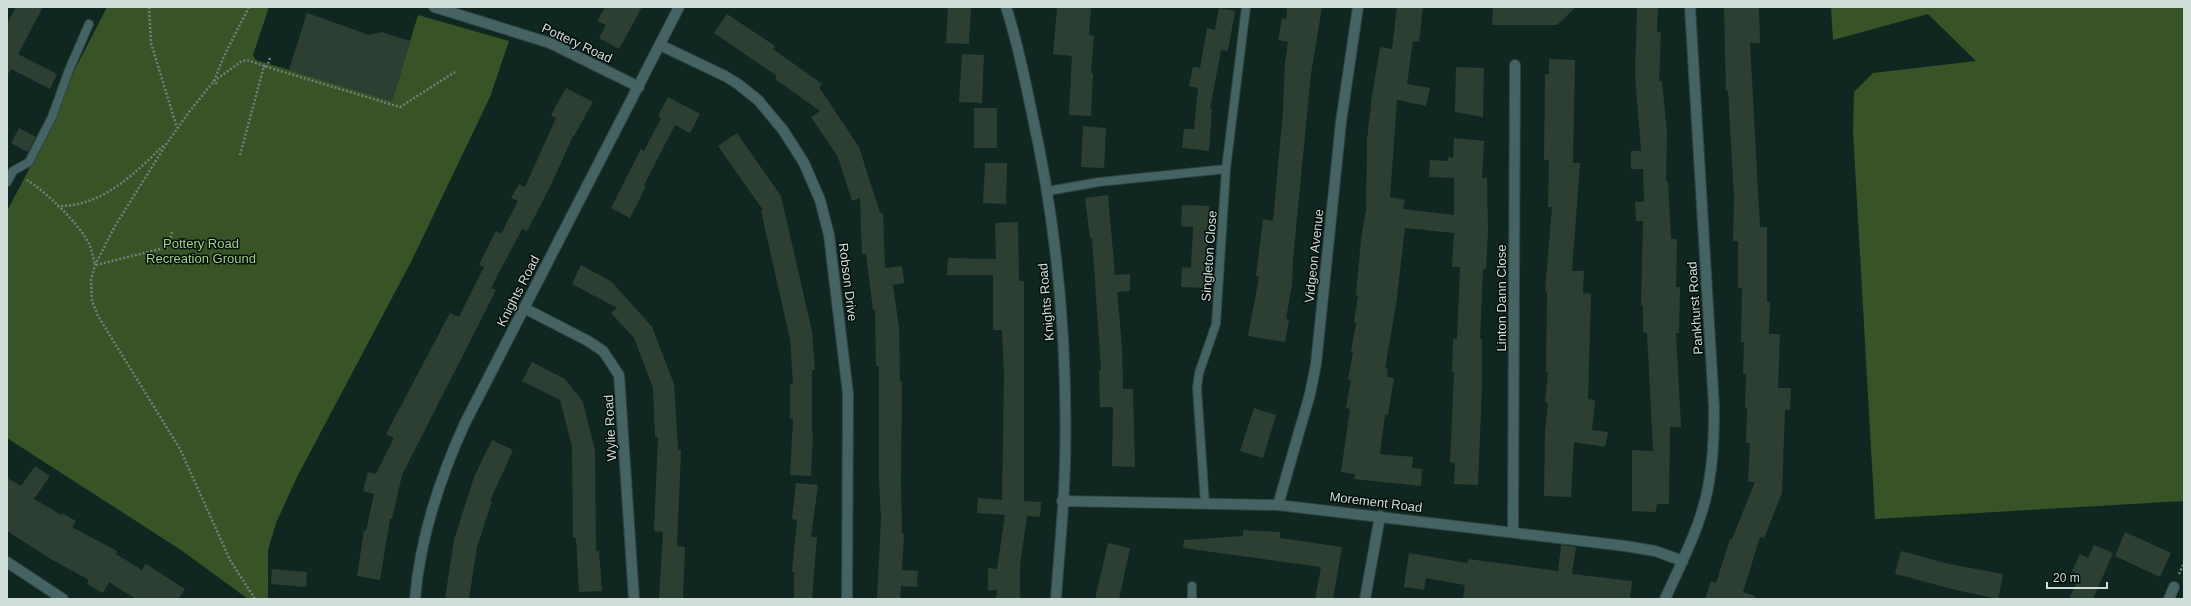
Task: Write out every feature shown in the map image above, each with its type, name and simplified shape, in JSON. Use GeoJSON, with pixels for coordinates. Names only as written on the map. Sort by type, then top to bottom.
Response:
{"type":"FeatureCollection","features":[{"type":"Feature","properties":{"kind":"street","name":"Pottery Road"},"geometry":{"type":"LineString","coordinates":[[434,7],[550,43],[639,87]]}},
{"type":"Feature","properties":{"kind":"street","name":"Knights Road"},"geometry":{"type":"LineString","coordinates":[[414,599],[421,547],[448,459],[679,7]]}},
{"type":"Feature","properties":{"kind":"street","name":"Knights Road"},"geometry":{"type":"LineString","coordinates":[[1006,7],[1014,30],[1048,191],[1060,300],[1063,343],[1065,464],[1056,599]]}},
{"type":"Feature","properties":{"kind":"street","name":"Vidgeon Avenue"},"geometry":{"type":"LineString","coordinates":[[1278,505],[1304,417],[1316,364],[1341,122],[1358,7]]}},
{"type":"Feature","properties":{"kind":"street","name":"Pankhurst Road"},"geometry":{"type":"LineString","coordinates":[[1665,599],[1683,561],[1700,518],[1710,476],[1714,407],[1690,7]]}},
{"type":"Feature","properties":{"kind":"street","name":"Robson Drive"},"geometry":{"type":"LineString","coordinates":[[660,46],[726,76],[758,100],[783,130],[804,164],[820,200],[829,235],[848,394],[846,599]]}},
{"type":"Feature","properties":{"kind":"street","name":"Linton Dann Close"},"geometry":{"type":"LineString","coordinates":[[1513,532],[1515,65]]}},
{"type":"Feature","properties":{"kind":"street","name":"Wylie Road"},"geometry":{"type":"LineString","coordinates":[[524,308],[588,341],[603,351],[619,375],[634,599]]}},
{"type":"Feature","properties":{"kind":"street","name":"Morement Road"},"geometry":{"type":"LineString","coordinates":[[1062,501],[1278,505],[1513,532],[1655,551],[1683,561]]}},
{"type":"Feature","properties":{"kind":"street"},"geometry":{"type":"LineString","coordinates":[[1366,599],[1380,516]]}},
{"type":"Feature","properties":{"kind":"street"},"geometry":{"type":"LineString","coordinates":[[7,562],[63,599]]}},
{"type":"Feature","properties":{"kind":"street"},"geometry":{"type":"LineString","coordinates":[[2169,599],[2174,587]]}},
{"type":"Feature","properties":{"kind":"lane","name":"Singleton Close"},"geometry":{"type":"LineString","coordinates":[[1205,504],[1197,388],[1199,373],[1216,324],[1226,169],[1246,7]]}},
{"type":"Feature","properties":{"kind":"lane"},"geometry":{"type":"LineString","coordinates":[[7,182],[10,170],[29,162],[52,117],[69,70],[90,24]]}},
{"type":"Feature","properties":{"kind":"lane"},"geometry":{"type":"LineString","coordinates":[[1048,191],[1099,182],[1226,169]]}},
{"type":"Feature","properties":{"kind":"lane"},"geometry":{"type":"LineString","coordinates":[[1192,586],[1192,599]]}},
{"type":"Feature","properties":{"kind":"path"},"geometry":{"type":"LineString","coordinates":[[149,7],[151,43],[177,128]]}},
{"type":"Feature","properties":{"kind":"path"},"geometry":{"type":"LineString","coordinates":[[214,82],[224,56],[248,7]]}},
{"type":"Feature","properties":{"kind":"path"},"geometry":{"type":"LineString","coordinates":[[240,155],[270,58]]}},
{"type":"Feature","properties":{"kind":"path"},"geometry":{"type":"LineString","coordinates":[[255,599],[230,560],[177,443],[98,316],[92,301],[91,280],[95,265],[115,226],[177,128],[214,82],[242,61],[247,60],[400,107],[455,72]]}},
{"type":"Feature","properties":{"kind":"path"},"geometry":{"type":"LineString","coordinates":[[57,206],[82,204],[102,196],[122,183],[167,143]]}},
{"type":"Feature","properties":{"kind":"path"},"geometry":{"type":"LineString","coordinates":[[10,170],[37,187],[82,232],[90,245],[95,265]]}},
{"type":"Feature","properties":{"kind":"path"},"geometry":{"type":"LineString","coordinates":[[95,265],[168,247],[172,232]]}},
{"type":"Feature","properties":{"kind":"green space","name":"Pottery Road Recreation Ground"},"geometry":{"type":"Polygon","coordinates":[[[107,7],[269,7],[253,55],[256,60],[392,101],[418,15],[509,41],[490,97],[411,262],[297,477],[276,523],[268,550],[268,599],[248,599],[181,550],[7,438],[7,211],[36,156],[75,69],[107,7]]]}},
{"type":"Feature","properties":{"kind":"green space"},"geometry":{"type":"Polygon","coordinates":[[[1831,7],[2184,7],[2184,501],[1875,519],[1853,131],[1854,92],[1873,73],[1976,61],[1928,14],[1833,40],[1831,7]]]}},
{"type":"Feature","properties":{"kind":"building"},"geometry":{"type":"Polygon","coordinates":[[[16,7],[43,7],[18,54],[57,74],[50,89],[11,69],[7,76],[7,24],[16,7]]]}},
{"type":"Feature","properties":{"kind":"building"},"geometry":{"type":"Polygon","coordinates":[[[605,7],[642,7],[619,49],[599,38],[606,25],[597,21],[605,7]]]}},
{"type":"Feature","properties":{"kind":"building"},"geometry":{"type":"Polygon","coordinates":[[[948,7],[971,7],[969,44],[946,43],[948,7]]]}},
{"type":"Feature","properties":{"kind":"building"},"geometry":{"type":"Polygon","coordinates":[[[1057,7],[1091,7],[1089,35],[1094,36],[1091,73],[1093,73],[1091,116],[1069,115],[1072,56],[1053,54],[1057,7]]]}},
{"type":"Feature","properties":{"kind":"building"},"geometry":{"type":"Polygon","coordinates":[[[1287,7],[1322,7],[1311,74],[1293,259],[1292,285],[1286,319],[1289,320],[1285,342],[1248,336],[1259,277],[1256,276],[1263,219],[1273,221],[1283,111],[1285,63],[1288,42],[1278,40],[1282,18],[1286,19],[1287,7]]]}},
{"type":"Feature","properties":{"kind":"building"},"geometry":{"type":"Polygon","coordinates":[[[1397,7],[1423,7],[1419,42],[1413,41],[1407,84],[1430,88],[1426,106],[1397,100],[1390,197],[1405,200],[1403,209],[1454,215],[1454,178],[1429,177],[1430,160],[1448,161],[1448,157],[1453,158],[1454,138],[1484,141],[1482,178],[1487,178],[1488,233],[1486,269],[1483,269],[1480,339],[1482,339],[1482,385],[1478,485],[1454,484],[1455,463],[1450,462],[1454,372],[1452,372],[1453,339],[1457,339],[1460,267],[1452,267],[1454,233],[1405,228],[1396,305],[1385,368],[1388,369],[1387,377],[1394,378],[1388,415],[1385,415],[1380,454],[1413,457],[1412,468],[1422,469],[1421,486],[1354,479],[1355,474],[1341,472],[1350,409],[1346,408],[1351,380],[1348,379],[1353,352],[1351,352],[1356,323],[1354,322],[1358,296],[1356,296],[1361,239],[1366,210],[1367,140],[1372,95],[1380,47],[1392,49],[1397,7]]]}},
{"type":"Feature","properties":{"kind":"building"},"geometry":{"type":"Polygon","coordinates":[[[1493,7],[1576,7],[1557,25],[1492,25],[1493,7]]]}},
{"type":"Feature","properties":{"kind":"building"},"geometry":{"type":"Polygon","coordinates":[[[1637,7],[1658,7],[1657,32],[1661,32],[1659,81],[1662,81],[1667,132],[1666,181],[1668,181],[1671,239],[1677,239],[1676,287],[1680,287],[1679,333],[1676,333],[1681,427],[1670,427],[1669,504],[1657,504],[1656,512],[1632,511],[1632,450],[1653,451],[1647,333],[1643,332],[1643,305],[1641,305],[1643,221],[1636,221],[1635,202],[1644,202],[1643,169],[1631,169],[1631,151],[1641,151],[1635,75],[1637,7]]]}},
{"type":"Feature","properties":{"kind":"building"},"geometry":{"type":"Polygon","coordinates":[[[1724,7],[1759,7],[1760,43],[1750,43],[1760,227],[1767,227],[1767,302],[1770,302],[1769,334],[1780,334],[1778,388],[1791,388],[1790,410],[1785,409],[1782,493],[1764,538],[1760,537],[1743,592],[1755,596],[1754,599],[1705,599],[1711,581],[1716,583],[1730,539],[1732,539],[1755,482],[1748,482],[1750,443],[1746,443],[1746,374],[1743,374],[1744,342],[1741,342],[1742,288],[1738,288],[1738,241],[1733,241],[1734,197],[1728,91],[1726,91],[1724,7]]]}},
{"type":"Feature","properties":{"kind":"building"},"geometry":{"type":"Polygon","coordinates":[[[1219,8],[1235,11],[1228,51],[1221,50],[1210,109],[1212,109],[1209,151],[1182,148],[1184,129],[1194,129],[1198,88],[1189,86],[1193,67],[1200,68],[1207,28],[1215,30],[1219,8]]]}},
{"type":"Feature","properties":{"kind":"building"},"geometry":{"type":"Polygon","coordinates":[[[307,13],[369,35],[382,32],[410,41],[392,101],[289,70],[307,13]]]}},
{"type":"Feature","properties":{"kind":"building"},"geometry":{"type":"Polygon","coordinates":[[[727,14],[775,46],[773,49],[822,84],[819,87],[859,147],[880,213],[883,213],[885,268],[902,266],[904,283],[893,285],[899,328],[900,381],[902,381],[901,482],[902,533],[904,533],[902,570],[918,571],[917,587],[901,586],[900,599],[877,599],[881,518],[879,481],[879,366],[876,366],[875,310],[873,310],[866,254],[862,254],[860,198],[852,201],[838,157],[811,117],[820,111],[775,79],[777,76],[714,33],[727,14]]]}},
{"type":"Feature","properties":{"kind":"building"},"geometry":{"type":"Polygon","coordinates":[[[962,54],[984,55],[982,103],[959,102],[962,54]]]}},
{"type":"Feature","properties":{"kind":"building"},"geometry":{"type":"Polygon","coordinates":[[[1549,59],[1575,60],[1573,163],[1580,163],[1572,271],[1584,271],[1583,293],[1591,294],[1588,399],[1595,400],[1592,430],[1608,432],[1605,447],[1574,442],[1571,497],[1544,496],[1545,431],[1548,403],[1545,402],[1548,372],[1546,372],[1547,291],[1545,291],[1552,207],[1548,207],[1549,160],[1544,160],[1545,74],[1549,74],[1549,59]]]}},
{"type":"Feature","properties":{"kind":"building"},"geometry":{"type":"Polygon","coordinates":[[[1456,67],[1484,68],[1483,117],[1455,112],[1456,67]]]}},
{"type":"Feature","properties":{"kind":"building"},"geometry":{"type":"Polygon","coordinates":[[[566,88],[593,102],[573,136],[551,185],[527,231],[522,229],[491,288],[496,290],[402,475],[392,519],[390,519],[380,580],[357,576],[364,530],[366,531],[374,494],[363,491],[368,472],[376,474],[394,438],[386,434],[450,313],[459,317],[484,267],[479,265],[496,231],[501,234],[518,201],[511,198],[519,184],[525,187],[556,118],[551,115],[566,88]]]}},
{"type":"Feature","properties":{"kind":"building"},"geometry":{"type":"Polygon","coordinates":[[[668,97],[700,114],[690,133],[675,125],[644,185],[646,186],[630,218],[611,208],[641,149],[644,151],[661,118],[658,116],[668,97]]]}},
{"type":"Feature","properties":{"kind":"building"},"geometry":{"type":"Polygon","coordinates":[[[974,108],[997,108],[997,148],[974,148],[974,108]]]}},
{"type":"Feature","properties":{"kind":"building"},"geometry":{"type":"Polygon","coordinates":[[[1083,126],[1106,128],[1104,168],[1081,167],[1083,126]]]}},
{"type":"Feature","properties":{"kind":"building"},"geometry":{"type":"Polygon","coordinates":[[[19,128],[36,137],[28,152],[11,143],[19,128]]]}},
{"type":"Feature","properties":{"kind":"building"},"geometry":{"type":"Polygon","coordinates":[[[737,133],[781,196],[812,331],[815,370],[812,370],[813,434],[811,476],[790,475],[793,419],[790,419],[790,384],[793,384],[790,339],[761,211],[763,210],[718,146],[737,133]]]}},
{"type":"Feature","properties":{"kind":"building"},"geometry":{"type":"Polygon","coordinates":[[[985,163],[1007,163],[1006,204],[983,203],[985,163]]]}},
{"type":"Feature","properties":{"kind":"building"},"geometry":{"type":"Polygon","coordinates":[[[1108,195],[1115,275],[1130,274],[1130,291],[1117,292],[1122,346],[1123,389],[1133,389],[1135,467],[1112,466],[1113,407],[1100,407],[1099,371],[1101,370],[1092,238],[1090,238],[1085,198],[1108,195]]]}},
{"type":"Feature","properties":{"kind":"building"},"geometry":{"type":"Polygon","coordinates":[[[1182,205],[1209,206],[1206,288],[1181,287],[1182,267],[1191,268],[1193,227],[1181,226],[1182,205]]]}},
{"type":"Feature","properties":{"kind":"building"},"geometry":{"type":"Polygon","coordinates":[[[1018,222],[1019,281],[1024,281],[1024,501],[1041,502],[1040,517],[1027,516],[1020,565],[1020,599],[996,599],[997,590],[988,590],[988,568],[997,569],[1005,515],[977,513],[978,498],[1002,500],[1004,376],[1002,330],[993,330],[993,275],[947,275],[948,258],[996,259],[995,223],[1018,222]]]}},
{"type":"Feature","properties":{"kind":"building"},"geometry":{"type":"Polygon","coordinates":[[[581,265],[612,282],[652,327],[674,384],[678,450],[681,450],[677,546],[685,547],[683,599],[659,599],[663,532],[654,531],[658,437],[655,437],[653,388],[634,338],[611,313],[617,308],[572,284],[581,265]]]}},
{"type":"Feature","properties":{"kind":"building"},"geometry":{"type":"Polygon","coordinates":[[[532,362],[565,379],[583,402],[595,451],[596,551],[599,551],[602,591],[579,592],[576,538],[573,538],[572,447],[560,400],[522,381],[532,362]]]}},
{"type":"Feature","properties":{"kind":"building"},"geometry":{"type":"Polygon","coordinates":[[[1254,408],[1276,415],[1263,458],[1240,451],[1254,408]]]}},
{"type":"Feature","properties":{"kind":"building"},"geometry":{"type":"Polygon","coordinates":[[[492,440],[513,450],[490,501],[492,501],[477,547],[469,599],[445,599],[454,540],[474,477],[492,440]]]}},
{"type":"Feature","properties":{"kind":"building"},"geometry":{"type":"Polygon","coordinates":[[[35,466],[50,476],[34,499],[61,515],[62,513],[76,521],[72,527],[117,551],[116,554],[142,570],[146,564],[185,589],[178,599],[136,599],[109,582],[103,593],[87,584],[89,580],[49,558],[7,531],[7,478],[21,486],[35,466]]]}},
{"type":"Feature","properties":{"kind":"building"},"geometry":{"type":"Polygon","coordinates":[[[796,483],[818,485],[811,537],[817,537],[812,599],[794,599],[794,572],[792,572],[797,520],[792,519],[796,483]]]}},
{"type":"Feature","properties":{"kind":"building"},"geometry":{"type":"Polygon","coordinates":[[[1243,530],[1280,532],[1280,538],[1342,547],[1333,599],[1315,599],[1321,567],[1183,548],[1184,540],[1243,536],[1243,530]]]}},
{"type":"Feature","properties":{"kind":"building"},"geometry":{"type":"Polygon","coordinates":[[[2125,532],[2171,553],[2160,577],[2115,556],[2125,532]]]}},
{"type":"Feature","properties":{"kind":"building"},"geometry":{"type":"Polygon","coordinates":[[[1108,543],[1130,548],[1119,599],[1095,599],[1108,543]]]}},
{"type":"Feature","properties":{"kind":"building"},"geometry":{"type":"Polygon","coordinates":[[[1561,545],[1576,547],[1572,574],[1632,581],[1630,599],[1463,599],[1465,585],[1426,578],[1424,590],[1404,587],[1409,553],[1467,563],[1468,559],[1558,571],[1561,545]]]}},
{"type":"Feature","properties":{"kind":"building"},"geometry":{"type":"Polygon","coordinates":[[[2094,545],[2113,553],[2093,599],[2069,599],[2080,575],[2072,571],[2080,554],[2088,558],[2094,545]]]}},
{"type":"Feature","properties":{"kind":"building"},"geometry":{"type":"Polygon","coordinates":[[[1901,551],[1949,564],[2003,574],[1998,599],[1895,574],[1901,551]]]}},
{"type":"Feature","properties":{"kind":"building"},"geometry":{"type":"Polygon","coordinates":[[[272,569],[307,572],[306,587],[271,584],[272,569]]]}}]}
